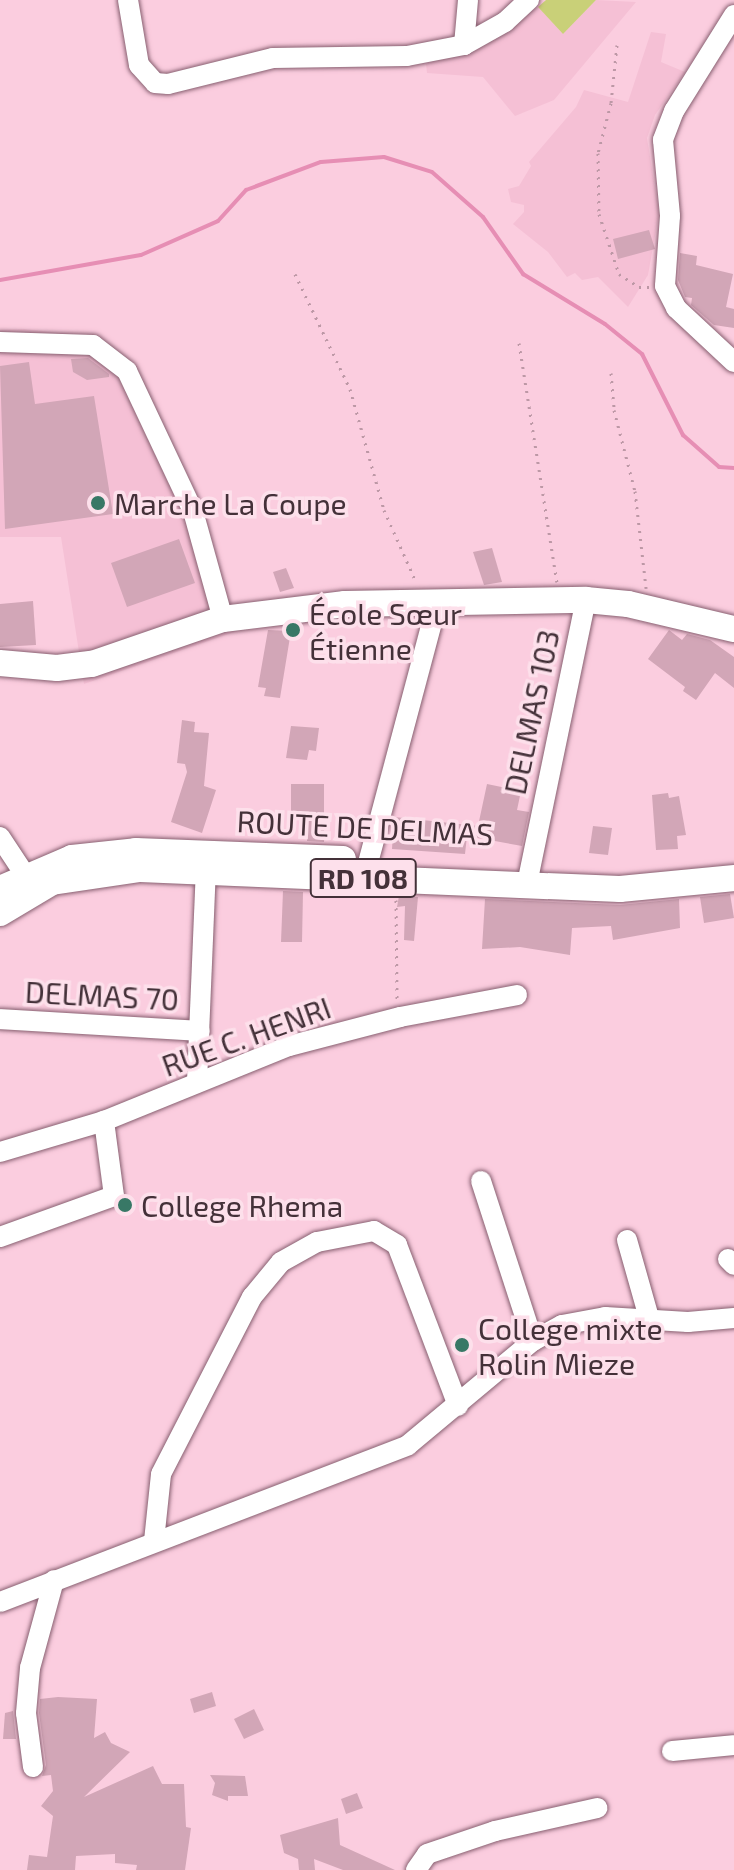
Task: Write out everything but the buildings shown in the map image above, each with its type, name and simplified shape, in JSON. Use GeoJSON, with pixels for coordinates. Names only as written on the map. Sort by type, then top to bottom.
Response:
{"type":"FeatureCollection","features":[{"type":"Feature","properties":{"kind":"main road"},"geometry":{"type":"LineString","coordinates":[[0,663],[57,668],[92,664],[223,619],[291,609],[586,600],[647,607],[734,629]]}},
{"type":"Feature","properties":{"kind":"main road","name":"ROUTE DE DELMAS"},"geometry":{"type":"LineString","coordinates":[[0,913],[30,883],[72,858],[136,851],[366,869],[528,876],[620,889],[734,878]]}},
{"type":"Feature","properties":{"kind":"main road","name":"ROUTE DE DELMAS"},"geometry":{"type":"LineString","coordinates":[[0,889],[124,871],[366,869],[396,877],[528,876],[643,872],[734,864]]}},
{"type":"Feature","properties":{"kind":"street"},"geometry":{"type":"LineString","coordinates":[[464,45],[468,0]]}},
{"type":"Feature","properties":{"kind":"street"},"geometry":{"type":"LineString","coordinates":[[131,1],[139,65],[155,83],[273,58],[370,59],[464,45],[505,22],[529,0]]}},
{"type":"Feature","properties":{"kind":"street"},"geometry":{"type":"LineString","coordinates":[[734,15],[674,111],[663,140],[670,216],[665,286],[676,308],[734,362]]}},
{"type":"Feature","properties":{"kind":"street"},"geometry":{"type":"LineString","coordinates":[[0,342],[93,345],[127,371],[193,511],[223,619]]}},
{"type":"Feature","properties":{"kind":"street","name":"DELMAS 103"},"geometry":{"type":"LineString","coordinates":[[528,876],[586,600]]}},
{"type":"Feature","properties":{"kind":"street"},"geometry":{"type":"LineString","coordinates":[[366,869],[431,603]]}},
{"type":"Feature","properties":{"kind":"street"},"geometry":{"type":"LineString","coordinates":[[0,837],[30,883]]}},
{"type":"Feature","properties":{"kind":"street"},"geometry":{"type":"LineString","coordinates":[[197,1082],[206,870]]}},
{"type":"Feature","properties":{"kind":"street","name":"RUE C. HENRI"},"geometry":{"type":"LineString","coordinates":[[0,1152],[104,1121],[289,1046],[400,1017],[517,995]]}},
{"type":"Feature","properties":{"kind":"street","name":"DELMAS 70"},"geometry":{"type":"LineString","coordinates":[[0,1019],[200,1031]]}},
{"type":"Feature","properties":{"kind":"street"},"geometry":{"type":"LineString","coordinates":[[0,1237],[114,1196],[104,1121]]}},
{"type":"Feature","properties":{"kind":"street"},"geometry":{"type":"LineString","coordinates":[[481,1181],[533,1341]]}},
{"type":"Feature","properties":{"kind":"street"},"geometry":{"type":"LineString","coordinates":[[154,1541],[161,1474],[252,1297],[281,1262],[317,1242],[374,1231],[397,1245],[458,1406]]}},
{"type":"Feature","properties":{"kind":"street"},"geometry":{"type":"LineString","coordinates":[[627,1240],[649,1318]]}},
{"type":"Feature","properties":{"kind":"street"},"geometry":{"type":"LineString","coordinates":[[0,1602],[154,1541],[378,1460],[425,1435],[533,1341],[582,1320],[649,1318],[688,1322],[734,1318]]}},
{"type":"Feature","properties":{"kind":"street"},"geometry":{"type":"LineString","coordinates":[[33,1767],[26,1713],[30,1668],[54,1580]]}},
{"type":"Feature","properties":{"kind":"street"},"geometry":{"type":"LineString","coordinates":[[672,1751],[734,1745]]}},
{"type":"Feature","properties":{"kind":"street"},"geometry":{"type":"LineString","coordinates":[[416,1870],[427,1854],[495,1831],[597,1808]]}},
{"type":"Feature","properties":{"kind":"path"},"geometry":{"type":"LineString","coordinates":[[617,45],[611,103],[598,153],[599,214],[619,274],[639,287],[665,286]]}},
{"type":"Feature","properties":{"kind":"path"},"geometry":{"type":"LineString","coordinates":[[295,274],[362,421],[384,510],[431,603]]}},
{"type":"Feature","properties":{"kind":"path"},"geometry":{"type":"LineString","coordinates":[[519,343],[559,602]]}},
{"type":"Feature","properties":{"kind":"path"},"geometry":{"type":"LineString","coordinates":[[611,373],[614,410],[635,491],[647,607]]}},
{"type":"Feature","properties":{"kind":"path"},"geometry":{"type":"LineString","coordinates":[[396,877],[394,979],[400,1017]]}},
{"type":"Feature","properties":{"kind":"shaded area"},"geometry":{"type":"Polygon","coordinates":[[[596,0],[636,2],[554,100],[515,116],[483,77],[427,73],[426,64],[496,36],[538,7],[563,34],[596,0]]]}},
{"type":"Feature","properties":{"kind":"shaded area"},"geometry":{"type":"Polygon","coordinates":[[[651,32],[666,34],[661,62],[685,72],[655,115],[647,138],[659,213],[648,275],[628,307],[598,277],[582,280],[575,273],[567,277],[548,252],[513,224],[524,212],[524,205],[511,202],[508,189],[519,186],[531,166],[529,162],[576,107],[584,90],[628,102],[651,32]]]}},
{"type":"Feature","properties":{"kind":"shaded area","name":"Marche La Coupe"},"geometry":{"type":"Polygon","coordinates":[[[25,329],[94,337],[133,366],[184,469],[230,609],[252,626],[84,684],[61,537],[0,537],[0,330],[25,329]]]}},
{"type":"Feature","properties":{"kind":"green space"},"geometry":{"type":"Polygon","coordinates":[[[546,0],[596,0],[563,34],[538,7],[546,0]]]}},
{"type":"Feature","properties":{"kind":"waterway"},"geometry":{"type":"LineString","coordinates":[[0,280],[141,255],[218,221],[246,190],[321,162],[384,157],[432,172],[483,217],[523,274],[605,324],[642,354],[683,435],[719,467],[734,468]]}},
{"type":"Feature","properties":{"kind":"place","name":"Marche La Coupe"},"geometry":{"type":"Point","coordinates":[98,503]}},
{"type":"Feature","properties":{"kind":"place","name":"École Sœur Étienne"},"geometry":{"type":"Point","coordinates":[293,630]}},
{"type":"Feature","properties":{"kind":"place","name":"College Rhema"},"geometry":{"type":"Point","coordinates":[125,1205]}},
{"type":"Feature","properties":{"kind":"place","name":"College mixte Rolin Mieze"},"geometry":{"type":"Point","coordinates":[462,1345]}}]}
